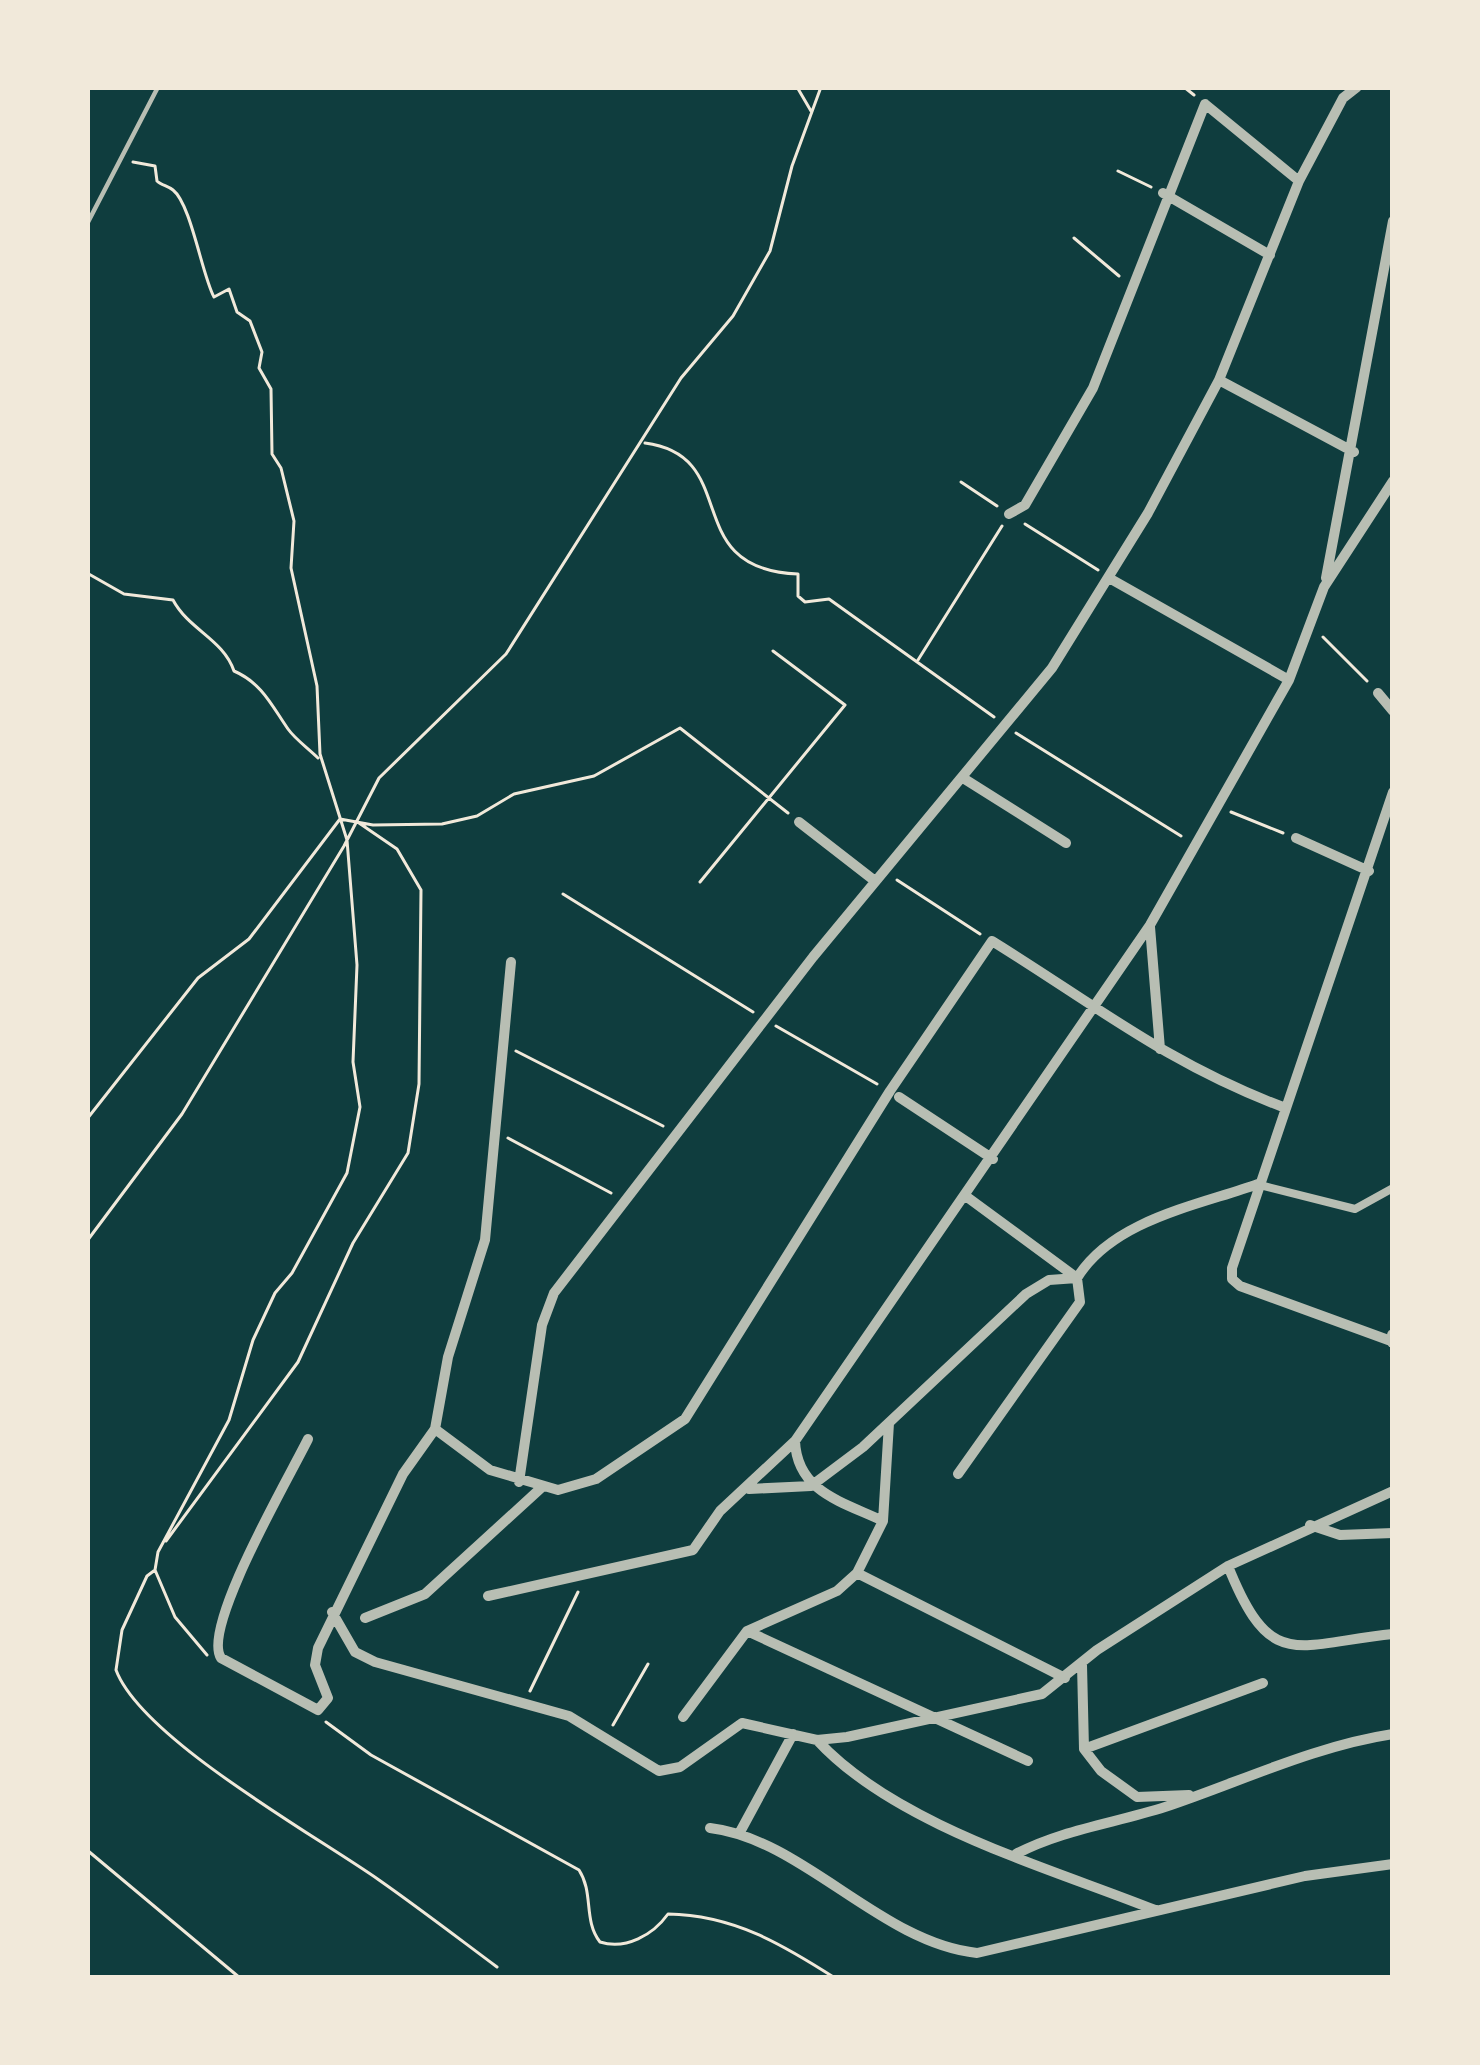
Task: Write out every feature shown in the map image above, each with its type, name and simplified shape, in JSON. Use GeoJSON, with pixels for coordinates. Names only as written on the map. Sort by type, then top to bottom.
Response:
{"type":"FeatureCollection","features":[{"type":"Feature","properties":{"kind":"street"},"geometry":{"type":"LineString","coordinates":[[1329,87],[1343,98]]}},
{"type":"Feature","properties":{"kind":"street"},"geometry":{"type":"LineString","coordinates":[[520,1482],[546,1310],[675,1132],[879,876],[1007,727],[1109,578],[1219,380],[1299,181],[1343,98],[1357,87]]}},
{"type":"Feature","properties":{"kind":"street"},"geometry":{"type":"LineString","coordinates":[[1009,514],[1025,506],[1064,441],[1136,286],[1204,104],[1299,181]]}},
{"type":"Feature","properties":{"kind":"street"},"geometry":{"type":"LineString","coordinates":[[1167,195],[1270,255]]}},
{"type":"Feature","properties":{"kind":"street"},"geometry":{"type":"LineString","coordinates":[[1324,587],[1354,452],[1393,221]]}},
{"type":"Feature","properties":{"kind":"street"},"geometry":{"type":"LineString","coordinates":[[1219,380],[1354,452]]}},
{"type":"Feature","properties":{"kind":"street"},"geometry":{"type":"LineString","coordinates":[[488,1596],[694,1550],[720,1511],[795,1441],[968,1197],[1150,925],[1289,680],[1324,587],[1393,481]]}},
{"type":"Feature","properties":{"kind":"street"},"geometry":{"type":"LineString","coordinates":[[1109,578],[1289,680]]}},
{"type":"Feature","properties":{"kind":"street"},"geometry":{"type":"LineString","coordinates":[[1378,693],[1393,712]]}},
{"type":"Feature","properties":{"kind":"street"},"geometry":{"type":"LineString","coordinates":[[962,778],[1066,843]]}},
{"type":"Feature","properties":{"kind":"street"},"geometry":{"type":"LineString","coordinates":[[1392,1339],[1232,1280],[1283,1107],[1369,872],[1393,792]]}},
{"type":"Feature","properties":{"kind":"street"},"geometry":{"type":"LineString","coordinates":[[799,822],[879,876]]}},
{"type":"Feature","properties":{"kind":"street"},"geometry":{"type":"LineString","coordinates":[[1296,838],[1369,872]]}},
{"type":"Feature","properties":{"kind":"street"},"geometry":{"type":"LineString","coordinates":[[1150,925],[1160,1049]]}},
{"type":"Feature","properties":{"kind":"street"},"geometry":{"type":"LineString","coordinates":[[435,1429],[458,1451],[541,1489],[575,1487],[596,1479],[686,1419],[992,941],[1092,1011],[1215,1082],[1283,1107]]}},
{"type":"Feature","properties":{"kind":"street"},"geometry":{"type":"LineString","coordinates":[[308,1439],[224,1608],[214,1641],[220,1658],[318,1710],[328,1698],[315,1665],[332,1612],[403,1474],[435,1429],[448,1357],[485,1240],[511,962]]}},
{"type":"Feature","properties":{"kind":"street"},"geometry":{"type":"LineString","coordinates":[[895,1094],[993,1159]]}},
{"type":"Feature","properties":{"kind":"street"},"geometry":{"type":"LineString","coordinates":[[958,1474],[1080,1302],[1077,1279],[1090,1258],[1131,1229],[1258,1184],[1355,1209],[1393,1188]]}},
{"type":"Feature","properties":{"kind":"street"},"geometry":{"type":"LineString","coordinates":[[968,1197],[1077,1279]]}},
{"type":"Feature","properties":{"kind":"street"},"geometry":{"type":"LineString","coordinates":[[746,1490],[812,1486],[889,1423],[1026,1294],[1049,1280],[1077,1279]]}},
{"type":"Feature","properties":{"kind":"street"},"geometry":{"type":"LineString","coordinates":[[683,1717],[747,1631],[837,1591],[857,1573],[883,1521],[889,1423]]}},
{"type":"Feature","properties":{"kind":"street"},"geometry":{"type":"LineString","coordinates":[[795,1441],[798,1467],[812,1486],[883,1521]]}},
{"type":"Feature","properties":{"kind":"street"},"geometry":{"type":"LineString","coordinates":[[365,1618],[425,1594],[541,1489]]}},
{"type":"Feature","properties":{"kind":"street"},"geometry":{"type":"LineString","coordinates":[[332,1612],[355,1652],[375,1662],[526,1700],[607,1736],[659,1771],[680,1767],[742,1723],[817,1740],[1028,1699],[1228,1566],[1393,1491]]}},
{"type":"Feature","properties":{"kind":"street"},"geometry":{"type":"LineString","coordinates":[[1310,1525],[1340,1535],[1393,1533]]}},
{"type":"Feature","properties":{"kind":"street"},"geometry":{"type":"LineString","coordinates":[[1228,1566],[1245,1607],[1259,1629],[1276,1642],[1294,1647],[1393,1634]]}},
{"type":"Feature","properties":{"kind":"street"},"geometry":{"type":"LineString","coordinates":[[857,1573],[1065,1678]]}},
{"type":"Feature","properties":{"kind":"street"},"geometry":{"type":"LineString","coordinates":[[747,1631],[1028,1761]]}},
{"type":"Feature","properties":{"kind":"street"},"geometry":{"type":"LineString","coordinates":[[1082,1665],[1084,1749],[1100,1771],[1137,1797],[1199,1796]]}},
{"type":"Feature","properties":{"kind":"street"},"geometry":{"type":"LineString","coordinates":[[1084,1749],[1263,1683]]}},
{"type":"Feature","properties":{"kind":"street"},"geometry":{"type":"LineString","coordinates":[[740,1832],[793,1734]]}},
{"type":"Feature","properties":{"kind":"street"},"geometry":{"type":"LineString","coordinates":[[1016,1855],[1040,1841],[1199,1796],[1317,1752],[1393,1734]]}},
{"type":"Feature","properties":{"kind":"street"},"geometry":{"type":"LineString","coordinates":[[817,1740],[838,1763],[940,1823],[1158,1911]]}},
{"type":"Feature","properties":{"kind":"street"},"geometry":{"type":"LineString","coordinates":[[710,1828],[740,1832],[861,1904],[954,1950],[992,1952],[1305,1876],[1393,1864]]}},
{"type":"Feature","properties":{"kind":"lane"},"geometry":{"type":"LineString","coordinates":[[87,224],[158,87]]}},
{"type":"Feature","properties":{"kind":"path"},"geometry":{"type":"LineString","coordinates":[[799,87],[811,111]]}},
{"type":"Feature","properties":{"kind":"path"},"geometry":{"type":"LineString","coordinates":[[87,1240],[182,1114],[347,840],[379,778],[506,654],[681,378],[733,316],[770,251],[821,87]]}},
{"type":"Feature","properties":{"kind":"path"},"geometry":{"type":"LineString","coordinates":[[120,161],[142,159],[155,166],[157,181],[177,193],[188,214],[190,238],[207,266],[210,290],[214,297],[229,289],[262,352],[259,368],[271,389],[272,454],[281,468],[294,521],[291,568],[317,686],[322,761],[337,795],[347,840],[357,965],[353,1062],[361,1107],[347,1173],[292,1274],[275,1294],[253,1340],[229,1420],[158,1552],[155,1570],[190,1642],[203,1654],[220,1658]]}},
{"type":"Feature","properties":{"kind":"path"},"geometry":{"type":"LineString","coordinates":[[1118,171],[1167,195]]}},
{"type":"Feature","properties":{"kind":"path"},"geometry":{"type":"LineString","coordinates":[[1074,238],[1136,286]]}},
{"type":"Feature","properties":{"kind":"path"},"geometry":{"type":"LineString","coordinates":[[642,442],[683,455],[701,478],[721,538],[743,562],[798,574],[798,596],[805,602],[829,599],[1007,727],[1198,846]]}},
{"type":"Feature","properties":{"kind":"path"},"geometry":{"type":"LineString","coordinates":[[961,482],[1109,578]]}},
{"type":"Feature","properties":{"kind":"path"},"geometry":{"type":"LineString","coordinates":[[918,661],[1009,514]]}},
{"type":"Feature","properties":{"kind":"path"},"geometry":{"type":"LineString","coordinates":[[87,573],[124,594],[173,600],[183,621],[228,656],[233,671],[256,683],[283,713],[288,729],[322,761]]}},
{"type":"Feature","properties":{"kind":"path"},"geometry":{"type":"LineString","coordinates":[[1309,622],[1378,693]]}},
{"type":"Feature","properties":{"kind":"path"},"geometry":{"type":"LineString","coordinates":[[700,882],[845,705],[773,651]]}},
{"type":"Feature","properties":{"kind":"path"},"geometry":{"type":"LineString","coordinates":[[340,819],[442,824],[476,816],[514,794],[594,776],[680,728],[799,822]]}},
{"type":"Feature","properties":{"kind":"path"},"geometry":{"type":"LineString","coordinates":[[1220,807],[1296,838]]}},
{"type":"Feature","properties":{"kind":"path"},"geometry":{"type":"LineString","coordinates":[[87,1119],[198,978],[249,939],[340,819]]}},
{"type":"Feature","properties":{"kind":"path"},"geometry":{"type":"LineString","coordinates":[[158,1552],[298,1362],[353,1243],[408,1153],[419,1084],[421,890],[397,849],[357,821]]}},
{"type":"Feature","properties":{"kind":"path"},"geometry":{"type":"LineString","coordinates":[[879,876],[992,941]]}},
{"type":"Feature","properties":{"kind":"path"},"geometry":{"type":"LineString","coordinates":[[562,894],[895,1094]]}},
{"type":"Feature","properties":{"kind":"path"},"geometry":{"type":"LineString","coordinates":[[504,1045],[675,1132]]}},
{"type":"Feature","properties":{"kind":"path"},"geometry":{"type":"LineString","coordinates":[[496,1132],[623,1200]]}},
{"type":"Feature","properties":{"kind":"path"},"geometry":{"type":"LineString","coordinates":[[155,1570],[147,1576],[122,1630],[116,1670],[145,1714],[279,1818],[376,1877],[497,1967]]}},
{"type":"Feature","properties":{"kind":"path"},"geometry":{"type":"LineString","coordinates":[[526,1700],[587,1574]]}},
{"type":"Feature","properties":{"kind":"path"},"geometry":{"type":"LineString","coordinates":[[607,1736],[647,1664]]}},
{"type":"Feature","properties":{"kind":"path"},"geometry":{"type":"LineString","coordinates":[[318,1710],[337,1732],[371,1755],[579,1870],[590,1895],[590,1928],[600,1942],[630,1942],[659,1926],[668,1913],[700,1914],[756,1930],[836,1978]]}},
{"type":"Feature","properties":{"kind":"path"},"geometry":{"type":"LineString","coordinates":[[87,1850],[239,1978]]}}]}
